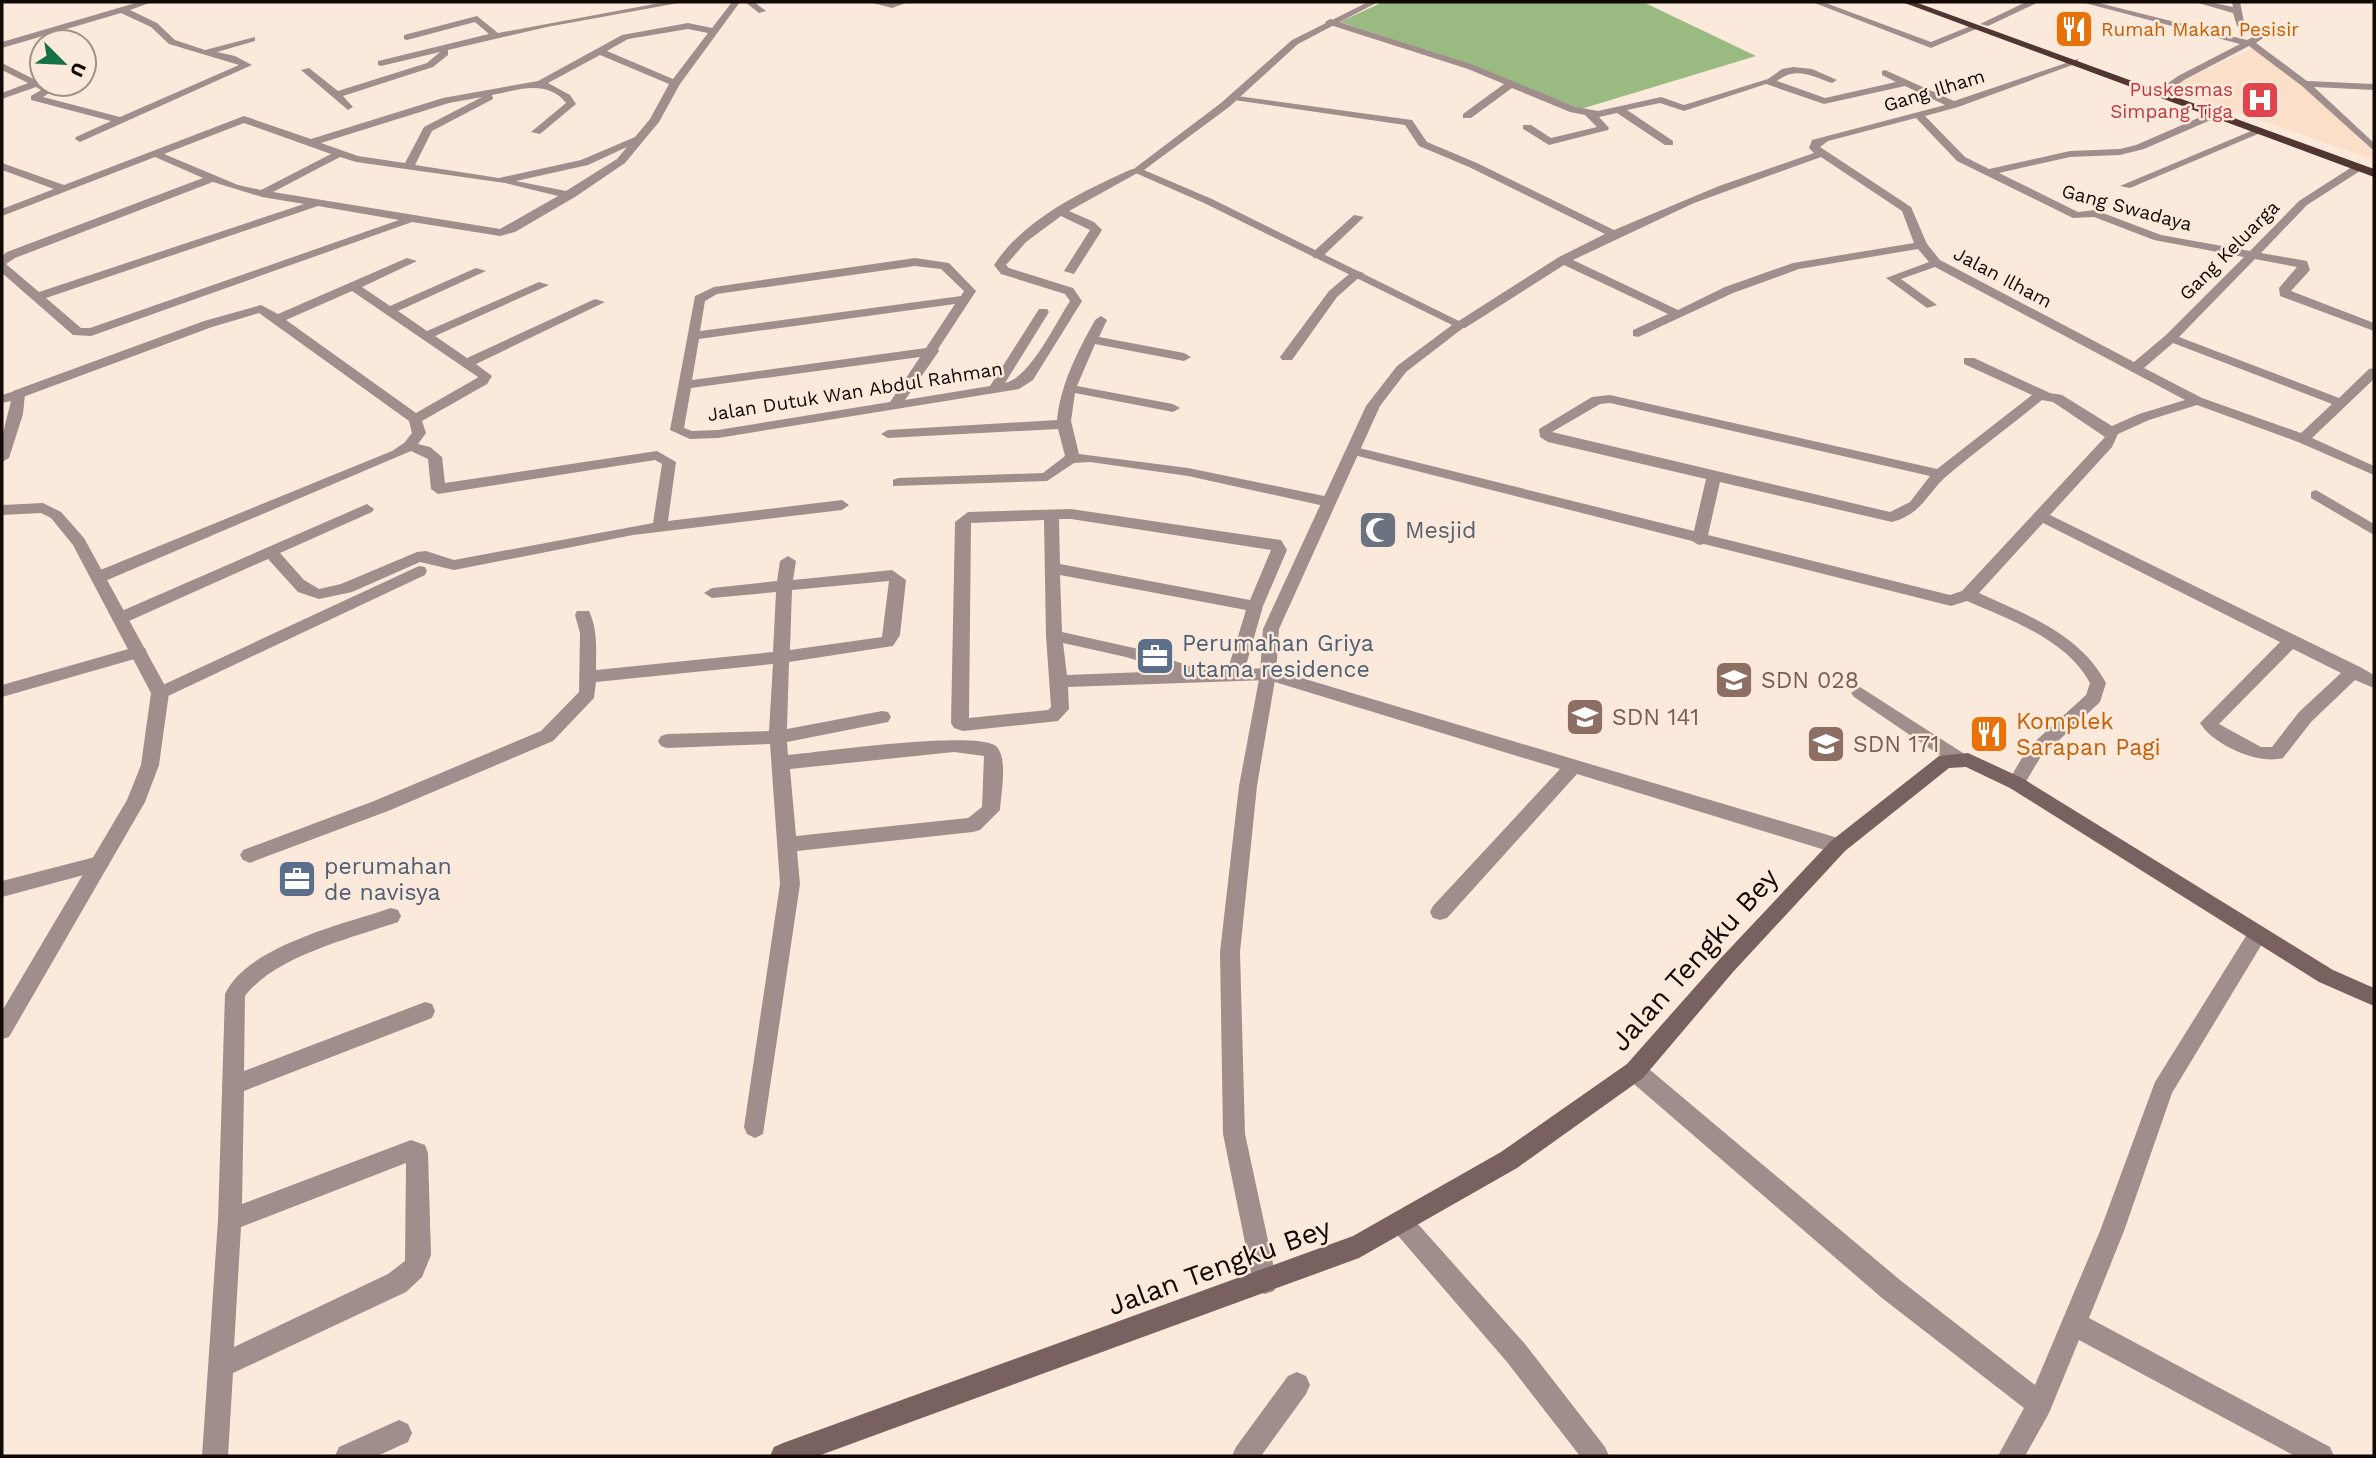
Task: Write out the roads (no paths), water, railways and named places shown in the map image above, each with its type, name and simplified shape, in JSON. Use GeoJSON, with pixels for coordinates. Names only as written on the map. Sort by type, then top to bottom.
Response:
{"type":"FeatureCollection","features":[{"type":"Feature","properties":{"kind":"highway"},"geometry":{"type":"LineString","coordinates":[[1907,2],[2374,167]]}},
{"type":"Feature","properties":{"kind":"highway"},"geometry":{"type":"LineString","coordinates":[[1922,2],[2374,173]]}},
{"type":"Feature","properties":{"kind":"main road"},"geometry":{"type":"LineString","coordinates":[[1957,758],[1979,765],[2016,783],[2326,975],[2374,997]]}},
{"type":"Feature","properties":{"kind":"main road","name":"Jalan Tengku Bey"},"geometry":{"type":"LineString","coordinates":[[783,1456],[1265,1282],[1359,1245],[1509,1160],[1635,1071],[1726,966],[1838,846],[1945,761],[1957,758]]}},
{"type":"Feature","properties":{"kind":"street"},"geometry":{"type":"LineString","coordinates":[[2,45],[148,2]]}},
{"type":"Feature","properties":{"kind":"street"},"geometry":{"type":"LineString","coordinates":[[381,63],[495,35],[680,2]]}},
{"type":"Feature","properties":{"kind":"street"},"geometry":{"type":"LineString","coordinates":[[156,154],[213,178],[262,194],[499,233],[511,230],[611,170],[643,134],[676,83],[736,2]]}},
{"type":"Feature","properties":{"kind":"street"},"geometry":{"type":"LineString","coordinates":[[749,2],[762,11]]}},
{"type":"Feature","properties":{"kind":"street"},"geometry":{"type":"LineString","coordinates":[[873,2],[892,5],[905,2]]}},
{"type":"Feature","properties":{"kind":"street","name":"Jalan Dutuk Wan Abdul Rahman"},"geometry":{"type":"LineString","coordinates":[[685,385],[677,430],[690,435],[718,434],[1014,386],[1028,377],[1076,301],[1069,291],[1012,274],[1000,265],[1030,233],[1061,212],[1136,171],[1234,97],[1295,42],[1374,2]]}},
{"type":"Feature","properties":{"kind":"street"},"geometry":{"type":"LineString","coordinates":[[1816,2],[1931,45],[1981,26],[2018,6],[2035,2]]}},
{"type":"Feature","properties":{"kind":"street"},"geometry":{"type":"LineString","coordinates":[[2085,2],[2252,44],[2305,84],[2374,148]]}},
{"type":"Feature","properties":{"kind":"street"},"geometry":{"type":"LineString","coordinates":[[2163,91],[2181,78],[2252,44],[2258,38],[2255,29],[2240,24],[2237,6],[2199,2]]}},
{"type":"Feature","properties":{"kind":"street"},"geometry":{"type":"LineString","coordinates":[[79,139],[247,65],[232,58],[205,53],[172,42],[153,25],[122,10]]}},
{"type":"Feature","properties":{"kind":"street"},"geometry":{"type":"LineString","coordinates":[[407,37],[477,19],[495,35]]}},
{"type":"Feature","properties":{"kind":"street"},"geometry":{"type":"LineString","coordinates":[[1330,22],[1512,83],[1589,114],[1604,128],[1549,142],[1527,127]]}},
{"type":"Feature","properties":{"kind":"street"},"geometry":{"type":"LineString","coordinates":[[311,143],[447,100],[541,83],[625,37],[688,26],[715,31]]}},
{"type":"Feature","properties":{"kind":"street"},"geometry":{"type":"LineString","coordinates":[[205,53],[252,39]]}},
{"type":"Feature","properties":{"kind":"street"},"geometry":{"type":"LineString","coordinates":[[336,95],[430,65],[442,57],[442,48]]}},
{"type":"Feature","properties":{"kind":"street"},"geometry":{"type":"LineString","coordinates":[[597,50],[676,83]]}},
{"type":"Feature","properties":{"kind":"street","name":"Gang Ilham"},"geometry":{"type":"LineString","coordinates":[[1820,154],[1813,145],[1824,139],[1954,105],[2075,61]]}},
{"type":"Feature","properties":{"kind":"street"},"geometry":{"type":"LineString","coordinates":[[2,66],[28,80]]}},
{"type":"Feature","properties":{"kind":"street"},"geometry":{"type":"LineString","coordinates":[[1589,114],[1665,100],[1685,108],[1771,81],[1782,73],[1805,67],[1832,79]]}},
{"type":"Feature","properties":{"kind":"street"},"geometry":{"type":"LineString","coordinates":[[306,70],[348,107]]}},
{"type":"Feature","properties":{"kind":"street"},"geometry":{"type":"LineString","coordinates":[[1885,73],[1954,105]]}},
{"type":"Feature","properties":{"kind":"street"},"geometry":{"type":"LineString","coordinates":[[1771,81],[1824,101],[1905,83]]}},
{"type":"Feature","properties":{"kind":"street"},"geometry":{"type":"LineString","coordinates":[[536,132],[570,104],[566,97],[541,83]]}},
{"type":"Feature","properties":{"kind":"street"},"geometry":{"type":"LineString","coordinates":[[1467,116],[1512,83]]}},
{"type":"Feature","properties":{"kind":"street"},"geometry":{"type":"LineString","coordinates":[[2305,84],[2374,87]]}},
{"type":"Feature","properties":{"kind":"street"},"geometry":{"type":"LineString","coordinates":[[2,96],[28,87]]}},
{"type":"Feature","properties":{"kind":"street"},"geometry":{"type":"LineString","coordinates":[[408,167],[428,129],[498,92]]}},
{"type":"Feature","properties":{"kind":"street"},"geometry":{"type":"LineString","coordinates":[[1234,97],[1408,122],[1423,144],[1473,165],[1613,234]]}},
{"type":"Feature","properties":{"kind":"street"},"geometry":{"type":"LineString","coordinates":[[38,98],[36,100],[122,121]]}},
{"type":"Feature","properties":{"kind":"street"},"geometry":{"type":"LineString","coordinates":[[1620,110],[1670,143]]}},
{"type":"Feature","properties":{"kind":"street"},"geometry":{"type":"LineString","coordinates":[[1985,173],[2070,154],[2130,149],[2216,114]]}},
{"type":"Feature","properties":{"kind":"street","name":"Gang Swadaya"},"geometry":{"type":"LineString","coordinates":[[1918,116],[1942,143],[1961,159],[2077,216],[2095,213],[2158,238],[2304,265],[2283,290],[2287,295],[2374,327]]}},
{"type":"Feature","properties":{"kind":"street"},"geometry":{"type":"LineString","coordinates":[[390,118],[428,129]]}},
{"type":"Feature","properties":{"kind":"street"},"geometry":{"type":"LineString","coordinates":[[2,213],[244,119],[338,154],[571,195]]}},
{"type":"Feature","properties":{"kind":"street"},"geometry":{"type":"LineString","coordinates":[[2126,186],[2260,131]]}},
{"type":"Feature","properties":{"kind":"street"},"geometry":{"type":"LineString","coordinates":[[499,181],[584,163],[619,149],[643,134]]}},
{"type":"Feature","properties":{"kind":"street"},"geometry":{"type":"LineString","coordinates":[[262,194],[338,154]]}},
{"type":"Feature","properties":{"kind":"street"},"geometry":{"type":"LineString","coordinates":[[1265,1282],[1234,1133],[1230,952],[1248,786],[1268,674],[1271,629],[1355,452],[1373,405],[1400,368],[1461,325],[1563,260],[1613,234],[1737,183],[1820,154]]}},
{"type":"Feature","properties":{"kind":"street","name":"Jalan Ilham"},"geometry":{"type":"LineString","coordinates":[[1820,154],[1907,209],[1921,246],[1936,263],[2197,401],[2304,439],[2374,471]]}},
{"type":"Feature","properties":{"kind":"street"},"geometry":{"type":"LineString","coordinates":[[2,166],[65,189]]}},
{"type":"Feature","properties":{"kind":"street","name":"Gang Keluarga"},"geometry":{"type":"LineString","coordinates":[[2134,369],[2171,338],[2303,203],[2359,167]]}},
{"type":"Feature","properties":{"kind":"street"},"geometry":{"type":"LineString","coordinates":[[1136,171],[1208,201],[1461,325]]}},
{"type":"Feature","properties":{"kind":"street"},"geometry":{"type":"LineString","coordinates":[[213,178],[11,256],[2,264],[78,332],[91,332],[413,219]]}},
{"type":"Feature","properties":{"kind":"street"},"geometry":{"type":"LineString","coordinates":[[37,297],[315,204]]}},
{"type":"Feature","properties":{"kind":"street"},"geometry":{"type":"LineString","coordinates":[[1061,212],[1090,224],[1096,230],[1070,271]]}},
{"type":"Feature","properties":{"kind":"street"},"geometry":{"type":"LineString","coordinates":[[1317,255],[1358,217]]}},
{"type":"Feature","properties":{"kind":"street"},"geometry":{"type":"LineString","coordinates":[[1638,333],[1729,290],[1797,266],[1921,246]]}},
{"type":"Feature","properties":{"kind":"street"},"geometry":{"type":"LineString","coordinates":[[1563,260],[1677,314]]}},
{"type":"Feature","properties":{"kind":"street"},"geometry":{"type":"LineString","coordinates":[[277,319],[411,261]]}},
{"type":"Feature","properties":{"kind":"street"},"geometry":{"type":"LineString","coordinates":[[894,405],[933,351],[970,291],[945,266],[915,262],[708,293],[699,299],[685,385],[933,351]]}},
{"type":"Feature","properties":{"kind":"street"},"geometry":{"type":"LineString","coordinates":[[1931,305],[1892,278],[1936,263]]}},
{"type":"Feature","properties":{"kind":"street"},"geometry":{"type":"LineString","coordinates":[[391,310],[480,271]]}},
{"type":"Feature","properties":{"kind":"street"},"geometry":{"type":"LineString","coordinates":[[1287,357],[1334,294],[1358,273]]}},
{"type":"Feature","properties":{"kind":"street"},"geometry":{"type":"LineString","coordinates":[[428,335],[543,285]]}},
{"type":"Feature","properties":{"kind":"street"},"geometry":{"type":"LineString","coordinates":[[354,286],[428,335],[484,379],[415,419]]}},
{"type":"Feature","properties":{"kind":"street"},"geometry":{"type":"LineString","coordinates":[[693,336],[966,299]]}},
{"type":"Feature","properties":{"kind":"street"},"geometry":{"type":"LineString","coordinates":[[467,363],[599,302]]}},
{"type":"Feature","properties":{"kind":"street"},"geometry":{"type":"LineString","coordinates":[[2,399],[250,311],[265,310],[415,419],[419,433],[410,446],[397,454],[99,577]]}},
{"type":"Feature","properties":{"kind":"street"},"geometry":{"type":"LineString","coordinates":[[995,389],[1043,312]]}},
{"type":"Feature","properties":{"kind":"street"},"geometry":{"type":"LineString","coordinates":[[1073,458],[1064,424],[1069,388],[1101,320]]}},
{"type":"Feature","properties":{"kind":"street"},"geometry":{"type":"LineString","coordinates":[[2171,338],[2341,403]]}},
{"type":"Feature","properties":{"kind":"street"},"geometry":{"type":"LineString","coordinates":[[1091,339],[1184,357]]}},
{"type":"Feature","properties":{"kind":"street"},"geometry":{"type":"LineString","coordinates":[[1969,361],[2045,396]]}},
{"type":"Feature","properties":{"kind":"street"},"geometry":{"type":"LineString","coordinates":[[2304,439],[2374,372]]}},
{"type":"Feature","properties":{"kind":"street"},"geometry":{"type":"LineString","coordinates":[[1069,388],[1173,408]]}},
{"type":"Feature","properties":{"kind":"street"},"geometry":{"type":"LineString","coordinates":[[2,458],[16,414],[18,394]]}},
{"type":"Feature","properties":{"kind":"street"},"geometry":{"type":"LineString","coordinates":[[1355,452],[1951,601],[1968,595],[2112,437],[2110,432],[2057,398],[2039,396],[1940,474],[1915,505],[1892,517],[1553,439],[1545,434],[1546,429],[1597,400],[1610,399],[1940,474]]}},
{"type":"Feature","properties":{"kind":"street"},"geometry":{"type":"LineString","coordinates":[[2110,432],[2144,417],[2197,401]]}},
{"type":"Feature","properties":{"kind":"street"},"geometry":{"type":"LineString","coordinates":[[888,434],[1064,424]]}},
{"type":"Feature","properties":{"kind":"street"},"geometry":{"type":"LineString","coordinates":[[410,446],[425,450],[435,457],[438,489],[639,457],[664,458],[669,462],[669,478],[660,526]]}},
{"type":"Feature","properties":{"kind":"street"},"geometry":{"type":"LineString","coordinates":[[898,484],[1047,477],[1073,458],[1188,472],[1329,502]]}},
{"type":"Feature","properties":{"kind":"street"},"geometry":{"type":"LineString","coordinates":[[1699,540],[1714,477]]}},
{"type":"Feature","properties":{"kind":"street"},"geometry":{"type":"LineString","coordinates":[[2316,495],[2374,530]]}},
{"type":"Feature","properties":{"kind":"street"},"geometry":{"type":"LineString","coordinates":[[271,552],[306,590],[323,595],[337,592],[417,557],[426,556],[454,565],[660,526],[842,505]]}},
{"type":"Feature","properties":{"kind":"street"},"geometry":{"type":"LineString","coordinates":[[123,617],[367,509]]}},
{"type":"Feature","properties":{"kind":"street"},"geometry":{"type":"LineString","coordinates":[[2,510],[51,510],[79,542],[123,617],[160,693],[150,765],[136,802],[2,1030]]}},
{"type":"Feature","properties":{"kind":"street"},"geometry":{"type":"LineString","coordinates":[[1051,514],[1054,636],[1060,709],[1052,716],[965,725],[960,723],[963,522],[968,517],[1051,514],[1071,514],[1276,544],[1279,550],[1255,606],[1235,674]]}},
{"type":"Feature","properties":{"kind":"street"},"geometry":{"type":"LineString","coordinates":[[2042,516],[2374,682]]}},
{"type":"Feature","properties":{"kind":"street"},"geometry":{"type":"LineString","coordinates":[[755,1127],[790,884],[778,737],[784,588],[788,561]]}},
{"type":"Feature","properties":{"kind":"street"},"geometry":{"type":"LineString","coordinates":[[1052,568],[1255,606]]}},
{"type":"Feature","properties":{"kind":"street"},"geometry":{"type":"LineString","coordinates":[[160,693],[419,571]]}},
{"type":"Feature","properties":{"kind":"street"},"geometry":{"type":"LineString","coordinates":[[589,677],[782,657],[887,642],[892,635],[898,580],[892,575],[784,588],[712,593]]}},
{"type":"Feature","properties":{"kind":"street"},"geometry":{"type":"LineString","coordinates":[[1968,595],[2031,625],[2062,644],[2082,658],[2098,683],[2094,698],[2034,753],[2016,783]]}},
{"type":"Feature","properties":{"kind":"street"},"geometry":{"type":"LineString","coordinates":[[250,855],[381,806],[547,736],[586,698],[589,677],[588,633],[583,615]]}},
{"type":"Feature","properties":{"kind":"street"},"geometry":{"type":"LineString","coordinates":[[1054,636],[1147,656],[1203,677]]}},
{"type":"Feature","properties":{"kind":"street"},"geometry":{"type":"LineString","coordinates":[[2292,640],[2209,723],[2212,728],[2259,754],[2277,753],[2305,718],[2354,671]]}},
{"type":"Feature","properties":{"kind":"street"},"geometry":{"type":"LineString","coordinates":[[2,691],[139,652]]}},
{"type":"Feature","properties":{"kind":"street"},"geometry":{"type":"LineString","coordinates":[[1059,681],[1268,674],[1572,768],[1838,846]]}},
{"type":"Feature","properties":{"kind":"street"},"geometry":{"type":"LineString","coordinates":[[1860,693],[1957,758]]}},
{"type":"Feature","properties":{"kind":"street"},"geometry":{"type":"LineString","coordinates":[[667,741],[778,737],[882,718]]}},
{"type":"Feature","properties":{"kind":"street"},"geometry":{"type":"LineString","coordinates":[[780,763],[956,745],[988,748],[993,755],[991,810],[973,825],[786,845]]}},
{"type":"Feature","properties":{"kind":"street"},"geometry":{"type":"LineString","coordinates":[[1440,912],[1572,768]]}},
{"type":"Feature","properties":{"kind":"street"},"geometry":{"type":"LineString","coordinates":[[2,889],[99,864]]}},
{"type":"Feature","properties":{"kind":"street"},"geometry":{"type":"LineString","coordinates":[[215,1456],[230,1220],[234,1084],[231,1056],[235,994],[243,980],[265,964],[391,916]]}},
{"type":"Feature","properties":{"kind":"street"},"geometry":{"type":"LineString","coordinates":[[2011,1456],[2040,1404],[2074,1324],[2112,1231],[2163,1089],[2258,934]]}},
{"type":"Feature","properties":{"kind":"street"},"geometry":{"type":"LineString","coordinates":[[234,1084],[425,1011]]}},
{"type":"Feature","properties":{"kind":"street"},"geometry":{"type":"LineString","coordinates":[[1635,1071],[1891,1289],[2040,1404]]}},
{"type":"Feature","properties":{"kind":"street"},"geometry":{"type":"LineString","coordinates":[[221,1366],[397,1283],[414,1269],[419,1255],[417,1153],[401,1153],[230,1220]]}},
{"type":"Feature","properties":{"kind":"street"},"geometry":{"type":"LineString","coordinates":[[1401,1222],[1516,1353],[1596,1456]]}},
{"type":"Feature","properties":{"kind":"street"},"geometry":{"type":"LineString","coordinates":[[2074,1324],[2321,1456]]}},
{"type":"Feature","properties":{"kind":"street"},"geometry":{"type":"LineString","coordinates":[[1245,1456],[1297,1385]]}},
{"type":"Feature","properties":{"kind":"street"},"geometry":{"type":"LineString","coordinates":[[348,1456],[399,1433]]}},
{"type":"Feature","properties":{"kind":"place","name":"Rumah Makan Pesisir"},"geometry":{"type":"Point","coordinates":[2074,29]}},
{"type":"Feature","properties":{"kind":"place","name":"Puskesmas Simpang Tiga"},"geometry":{"type":"Point","coordinates":[2260,100]}},
{"type":"Feature","properties":{"kind":"place","name":"Mesjid"},"geometry":{"type":"Point","coordinates":[1378,530]}},
{"type":"Feature","properties":{"kind":"place","name":"Perumahan Griya utama residence"},"geometry":{"type":"Point","coordinates":[1155,656]}},
{"type":"Feature","properties":{"kind":"place","name":"SDN 028"},"geometry":{"type":"Point","coordinates":[1734,680]}},
{"type":"Feature","properties":{"kind":"place","name":"SDN 141"},"geometry":{"type":"Point","coordinates":[1585,717]}},
{"type":"Feature","properties":{"kind":"place","name":"Komplek Sarapan Pagi"},"geometry":{"type":"Point","coordinates":[1989,734]}},
{"type":"Feature","properties":{"kind":"place","name":"SDN 171"},"geometry":{"type":"Point","coordinates":[1826,744]}},
{"type":"Feature","properties":{"kind":"place","name":"perumahan de navisya"},"geometry":{"type":"Point","coordinates":[297,879]}}]}
